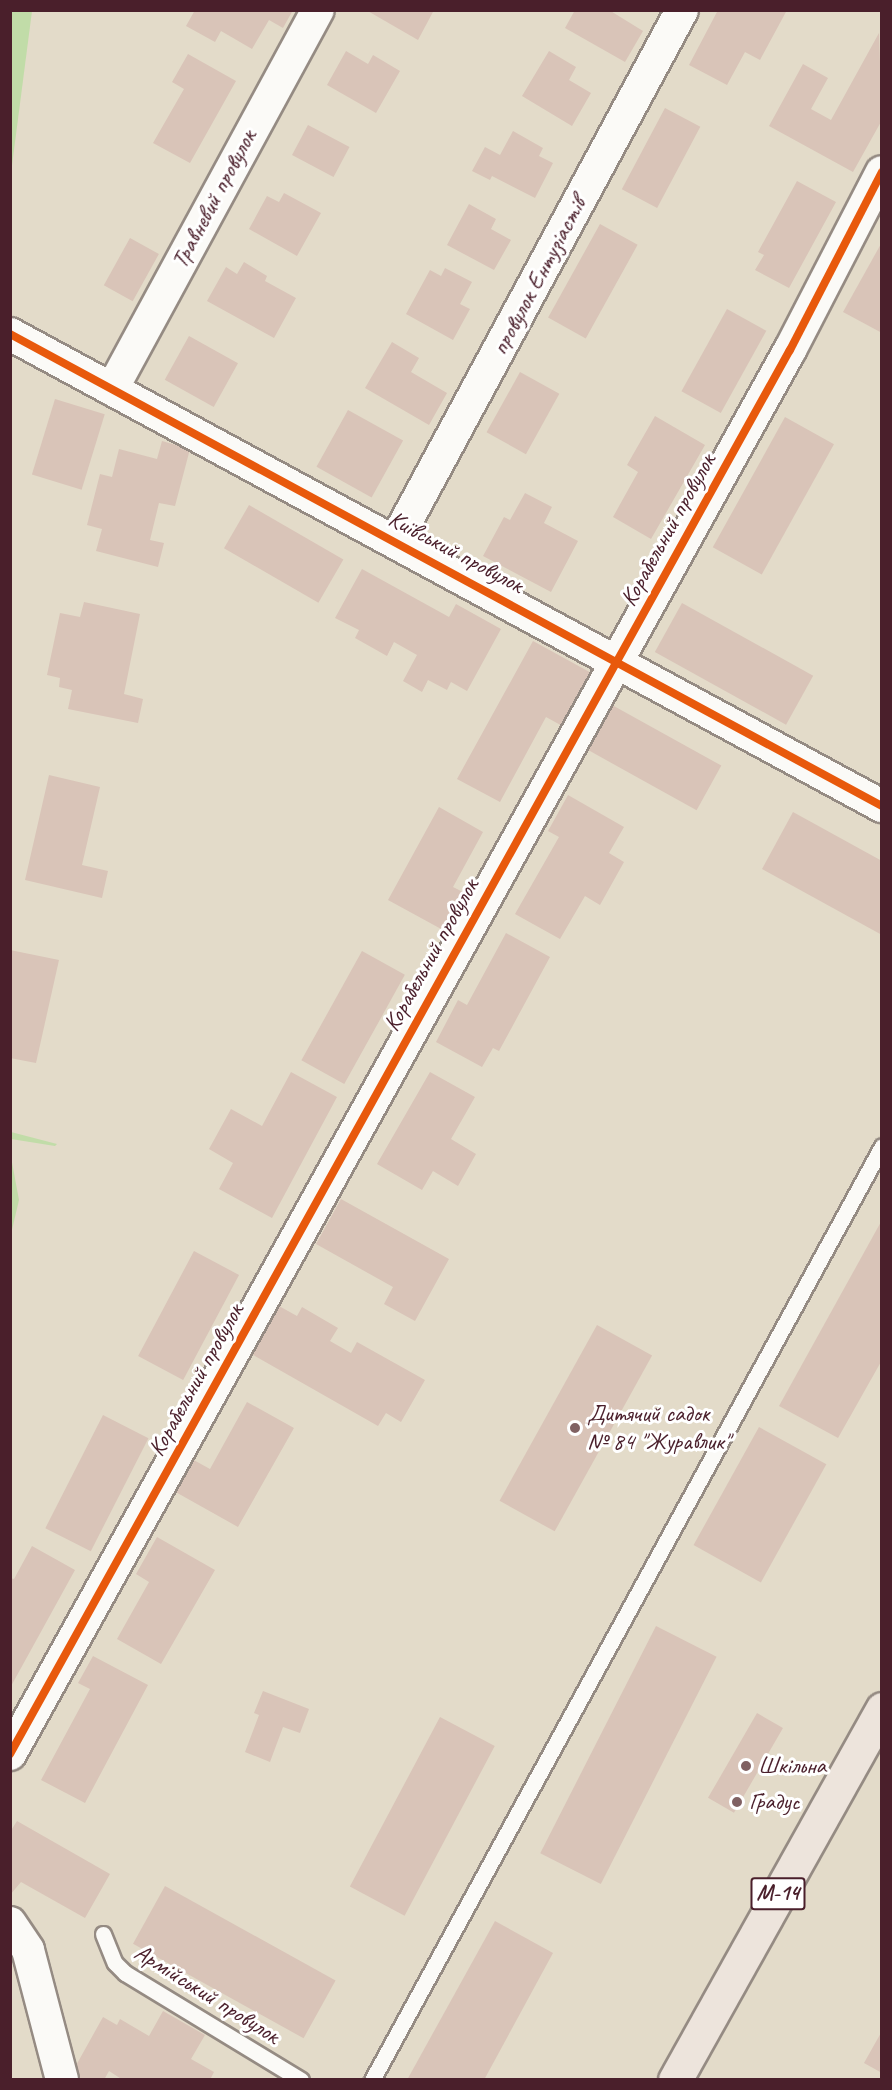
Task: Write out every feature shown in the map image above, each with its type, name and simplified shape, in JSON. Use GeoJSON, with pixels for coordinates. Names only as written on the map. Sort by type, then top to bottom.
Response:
{"type":"FeatureCollection","features":[{"type":"Feature","properties":{"kind":"highway","name":"М-14"},"geometry":{"type":"LineString","coordinates":[[675,2079],[882,1709]]}},
{"type":"Feature","properties":{"kind":"street","name":"Травневий провулок"},"geometry":{"type":"LineString","coordinates":[[112,389],[318,10]]}},
{"type":"Feature","properties":{"kind":"street","name":"провулок Ентузіастів"},"geometry":{"type":"LineString","coordinates":[[395,542],[682,10]]}},
{"type":"Feature","properties":{"kind":"street","name":"Корабельний провулок"},"geometry":{"type":"LineString","coordinates":[[10,1754],[790,350],[882,172]]}},
{"type":"Feature","properties":{"kind":"street","name":"Київський провулок"},"geometry":{"type":"LineString","coordinates":[[10,334],[882,806]]}},
{"type":"Feature","properties":{"kind":"street"},"geometry":{"type":"LineString","coordinates":[[10,1923],[28,1950],[62,2079]]}},
{"type":"Feature","properties":{"kind":"lane"},"geometry":{"type":"LineString","coordinates":[[372,2079],[882,1146]]}},
{"type":"Feature","properties":{"kind":"lane","name":"Армійський провулок"},"geometry":{"type":"LineString","coordinates":[[103,1934],[115,1963],[125,1973],[302,2079]]}},
{"type":"Feature","properties":{"kind":"green space"},"geometry":{"type":"Polygon","coordinates":[[[10,11],[32,11],[11,173],[10,11]]]}},
{"type":"Feature","properties":{"kind":"green space"},"geometry":{"type":"Polygon","coordinates":[[[11,1132],[57,1144],[55,1146],[11,1139],[11,1132]]]}},
{"type":"Feature","properties":{"kind":"green space"},"geometry":{"type":"Polygon","coordinates":[[[11,1157],[19,1200],[11,1234],[11,1157]]]}},
{"type":"Feature","properties":{"kind":"building"},"geometry":{"type":"Polygon","coordinates":[[[195,10],[293,10],[283,28],[269,20],[252,49],[221,31],[215,42],[186,26],[195,10]]]}},
{"type":"Feature","properties":{"kind":"building"},"geometry":{"type":"Polygon","coordinates":[[[366,10],[434,10],[418,40],[366,10]]]}},
{"type":"Feature","properties":{"kind":"building"},"geometry":{"type":"Polygon","coordinates":[[[575,10],[609,10],[643,31],[625,62],[565,28],[575,10]]]}},
{"type":"Feature","properties":{"kind":"building"},"geometry":{"type":"Polygon","coordinates":[[[718,10],[787,10],[760,60],[745,52],[727,85],[689,65],[718,10]]]}},
{"type":"Feature","properties":{"kind":"building"},"geometry":{"type":"Polygon","coordinates":[[[879,33],[882,120],[853,172],[769,126],[803,64],[828,78],[811,109],[831,120],[879,33]]]}},
{"type":"Feature","properties":{"kind":"building"},"geometry":{"type":"Polygon","coordinates":[[[346,51],[368,64],[373,55],[400,71],[376,113],[327,85],[346,51]]]}},
{"type":"Feature","properties":{"kind":"building"},"geometry":{"type":"Polygon","coordinates":[[[549,51],[576,67],[569,80],[591,93],[572,126],[522,96],[549,51]]]}},
{"type":"Feature","properties":{"kind":"building"},"geometry":{"type":"Polygon","coordinates":[[[188,54],[236,81],[190,163],[153,143],[184,89],[172,82],[188,54]]]}},
{"type":"Feature","properties":{"kind":"building"},"geometry":{"type":"Polygon","coordinates":[[[665,108],[700,127],[657,208],[622,189],[665,108]]]}},
{"type":"Feature","properties":{"kind":"building"},"geometry":{"type":"Polygon","coordinates":[[[308,125],[349,147],[334,177],[292,155],[308,125]]]}},
{"type":"Feature","properties":{"kind":"building"},"geometry":{"type":"Polygon","coordinates":[[[513,131],[543,148],[539,156],[553,163],[535,198],[492,176],[490,180],[472,171],[485,147],[500,155],[513,131]]]}},
{"type":"Feature","properties":{"kind":"building"},"geometry":{"type":"Polygon","coordinates":[[[797,181],[836,202],[789,288],[755,270],[764,255],[758,252],[797,181]]]}},
{"type":"Feature","properties":{"kind":"building"},"geometry":{"type":"Polygon","coordinates":[[[284,193],[321,213],[297,256],[249,229],[267,196],[279,202],[284,193]]]}},
{"type":"Feature","properties":{"kind":"building"},"geometry":{"type":"Polygon","coordinates":[[[469,204],[496,219],[491,229],[511,240],[494,270],[447,245],[469,204]]]}},
{"type":"Feature","properties":{"kind":"building"},"geometry":{"type":"Polygon","coordinates":[[[600,224],[638,245],[586,338],[548,318],[600,224]]]}},
{"type":"Feature","properties":{"kind":"building"},"geometry":{"type":"Polygon","coordinates":[[[130,238],[159,254],[133,301],[104,285],[130,238]]]}},
{"type":"Feature","properties":{"kind":"building"},"geometry":{"type":"Polygon","coordinates":[[[882,242],[882,333],[843,312],[882,242]]]}},
{"type":"Feature","properties":{"kind":"building"},"geometry":{"type":"Polygon","coordinates":[[[244,262],[267,276],[265,281],[296,298],[274,338],[207,301],[226,267],[237,274],[244,262]]]}},
{"type":"Feature","properties":{"kind":"building"},"geometry":{"type":"Polygon","coordinates":[[[445,268],[472,282],[460,304],[470,309],[453,340],[406,314],[430,270],[441,276],[445,268]]]}},
{"type":"Feature","properties":{"kind":"building"},"geometry":{"type":"Polygon","coordinates":[[[727,309],[766,331],[721,413],[681,391],[727,309]]]}},
{"type":"Feature","properties":{"kind":"building"},"geometry":{"type":"Polygon","coordinates":[[[189,336],[238,363],[214,407],[165,380],[189,336]]]}},
{"type":"Feature","properties":{"kind":"building"},"geometry":{"type":"Polygon","coordinates":[[[392,342],[419,358],[411,372],[447,393],[429,425],[365,388],[392,342]]]}},
{"type":"Feature","properties":{"kind":"building"},"geometry":{"type":"Polygon","coordinates":[[[520,372],[559,394],[526,454],[487,432],[520,372]]]}},
{"type":"Feature","properties":{"kind":"building"},"geometry":{"type":"Polygon","coordinates":[[[55,399],[105,414],[82,490],[32,475],[55,399]]]}},
{"type":"Feature","properties":{"kind":"building"},"geometry":{"type":"Polygon","coordinates":[[[348,410],[403,441],[372,497],[316,467],[348,410]]]}},
{"type":"Feature","properties":{"kind":"building"},"geometry":{"type":"Polygon","coordinates":[[[655,416],[705,445],[651,539],[613,517],[638,472],[627,465],[655,416]]]}},
{"type":"Feature","properties":{"kind":"building"},"geometry":{"type":"Polygon","coordinates":[[[785,417],[834,444],[762,574],[713,547],[785,417]]]}},
{"type":"Feature","properties":{"kind":"building"},"geometry":{"type":"Polygon","coordinates":[[[162,441],[190,449],[175,506],[159,503],[150,540],[164,543],[158,567],[96,551],[102,529],[87,525],[100,474],[112,477],[119,449],[157,459],[162,441]]]}},
{"type":"Feature","properties":{"kind":"building"},"geometry":{"type":"Polygon","coordinates":[[[525,493],[552,507],[544,523],[578,541],[551,592],[483,556],[504,517],[510,520],[525,493]]]}},
{"type":"Feature","properties":{"kind":"building"},"geometry":{"type":"Polygon","coordinates":[[[249,505],[343,560],[318,603],[224,548],[249,505]]]}},
{"type":"Feature","properties":{"kind":"building"},"geometry":{"type":"Polygon","coordinates":[[[362,569],[449,617],[456,604],[501,629],[467,691],[451,682],[447,690],[428,680],[422,692],[403,681],[417,655],[394,642],[387,656],[355,638],[359,630],[335,618],[362,569]]]}},
{"type":"Feature","properties":{"kind":"building"},"geometry":{"type":"Polygon","coordinates":[[[84,602],[140,614],[124,694],[143,699],[138,723],[68,709],[72,690],[59,687],[60,678],[47,675],[60,613],[80,617],[84,602]]]}},
{"type":"Feature","properties":{"kind":"building"},"geometry":{"type":"Polygon","coordinates":[[[682,603],[813,676],[786,725],[655,652],[682,603]]]}},
{"type":"Feature","properties":{"kind":"building"},"geometry":{"type":"Polygon","coordinates":[[[533,641],[595,675],[566,728],[546,717],[500,802],[457,779],[533,641]]]}},
{"type":"Feature","properties":{"kind":"building"},"geometry":{"type":"Polygon","coordinates":[[[612,705],[721,766],[697,810],[587,750],[612,705]]]}},
{"type":"Feature","properties":{"kind":"building"},"geometry":{"type":"Polygon","coordinates":[[[49,775],[100,787],[82,865],[108,871],[102,898],[25,880],[49,775]]]}},
{"type":"Feature","properties":{"kind":"building"},"geometry":{"type":"Polygon","coordinates":[[[568,795],[624,827],[609,853],[624,862],[600,905],[585,896],[560,939],[515,914],[559,837],[548,831],[568,795]]]}},
{"type":"Feature","properties":{"kind":"building"},"geometry":{"type":"Polygon","coordinates":[[[439,807],[483,832],[453,887],[463,892],[443,930],[388,900],[439,807]]]}},
{"type":"Feature","properties":{"kind":"building"},"geometry":{"type":"Polygon","coordinates":[[[793,812],[882,861],[882,935],[762,869],[793,812]]]}},
{"type":"Feature","properties":{"kind":"building"},"geometry":{"type":"Polygon","coordinates":[[[506,933],[550,957],[499,1051],[493,1048],[482,1067],[436,1042],[458,1000],[467,1005],[506,933]]]}},
{"type":"Feature","properties":{"kind":"building"},"geometry":{"type":"Polygon","coordinates":[[[10,950],[59,960],[36,1063],[10,1058],[10,950]]]}},
{"type":"Feature","properties":{"kind":"building"},"geometry":{"type":"Polygon","coordinates":[[[362,951],[405,975],[344,1084],[301,1060],[362,951]]]}},
{"type":"Feature","properties":{"kind":"building"},"geometry":{"type":"Polygon","coordinates":[[[291,1072],[337,1097],[272,1218],[219,1189],[233,1163],[209,1149],[231,1109],[262,1126],[291,1072]]]}},
{"type":"Feature","properties":{"kind":"building"},"geometry":{"type":"Polygon","coordinates":[[[430,1072],[475,1097],[451,1139],[476,1154],[458,1186],[433,1171],[422,1190],[377,1164],[430,1072]]]}},
{"type":"Feature","properties":{"kind":"building"},"geometry":{"type":"Polygon","coordinates":[[[341,1199],[449,1259],[415,1321],[384,1304],[393,1287],[316,1244],[341,1199]]]}},
{"type":"Feature","properties":{"kind":"building"},"geometry":{"type":"Polygon","coordinates":[[[882,1220],[882,1360],[838,1438],[779,1406],[882,1220]]]}},
{"type":"Feature","properties":{"kind":"building"},"geometry":{"type":"Polygon","coordinates":[[[194,1251],[239,1275],[183,1380],[138,1356],[194,1251]]]}},
{"type":"Feature","properties":{"kind":"building"},"geometry":{"type":"Polygon","coordinates":[[[279,1306],[297,1316],[302,1307],[338,1328],[330,1341],[351,1353],[357,1342],[425,1380],[401,1422],[386,1413],[378,1426],[248,1352],[279,1306]]]}},
{"type":"Feature","properties":{"kind":"building","name":"Дитячий садок № 84 \"Журавлик\""},"geometry":{"type":"Polygon","coordinates":[[[597,1325],[652,1356],[555,1531],[500,1501],[597,1325]]]}},
{"type":"Feature","properties":{"kind":"building"},"geometry":{"type":"Polygon","coordinates":[[[247,1402],[294,1428],[238,1527],[172,1490],[190,1458],[210,1469],[247,1402]]]}},
{"type":"Feature","properties":{"kind":"building"},"geometry":{"type":"Polygon","coordinates":[[[103,1415],[148,1438],[91,1551],[45,1528],[103,1415]]]}},
{"type":"Feature","properties":{"kind":"building"},"geometry":{"type":"Polygon","coordinates":[[[759,1427],[826,1464],[761,1582],[694,1545],[759,1427]]]}},
{"type":"Feature","properties":{"kind":"building"},"geometry":{"type":"Polygon","coordinates":[[[157,1537],[215,1570],[161,1664],[117,1639],[149,1582],[136,1574],[157,1537]]]}},
{"type":"Feature","properties":{"kind":"building"},"geometry":{"type":"Polygon","coordinates":[[[32,1546],[75,1570],[10,1688],[10,1578],[14,1579],[32,1546]]]}},
{"type":"Feature","properties":{"kind":"building"},"geometry":{"type":"Polygon","coordinates":[[[656,1626],[717,1657],[601,1884],[540,1853],[656,1626]]]}},
{"type":"Feature","properties":{"kind":"building"},"geometry":{"type":"Polygon","coordinates":[[[93,1656],[148,1685],[85,1803],[41,1780],[90,1689],[78,1683],[93,1656]]]}},
{"type":"Feature","properties":{"kind":"building"},"geometry":{"type":"Polygon","coordinates":[[[263,1691],[309,1709],[300,1733],[283,1727],[270,1762],[245,1752],[259,1715],[254,1713],[263,1691]]]}},
{"type":"Feature","properties":{"kind":"building"},"geometry":{"type":"Polygon","coordinates":[[[757,1713],[783,1728],[734,1813],[708,1798],[757,1713]]]}},
{"type":"Feature","properties":{"kind":"building"},"geometry":{"type":"Polygon","coordinates":[[[440,1717],[495,1746],[405,1916],[350,1887],[440,1717]]]}},
{"type":"Feature","properties":{"kind":"building"},"geometry":{"type":"Polygon","coordinates":[[[17,1821],[110,1874],[85,1918],[21,1882],[10,1895],[10,1832],[17,1821]]]}},
{"type":"Feature","properties":{"kind":"building"},"geometry":{"type":"Polygon","coordinates":[[[165,1886],[336,1981],[304,2038],[133,1944],[165,1886]]]}},
{"type":"Feature","properties":{"kind":"building"},"geometry":{"type":"Polygon","coordinates":[[[495,1921],[553,1953],[484,2080],[407,2080],[495,1921]]]}},
{"type":"Feature","properties":{"kind":"building"},"geometry":{"type":"Polygon","coordinates":[[[163,2011],[205,2035],[191,2059],[214,2072],[210,2080],[123,2080],[109,2071],[104,2080],[69,2078],[103,2017],[117,2025],[120,2019],[149,2036],[163,2011]]]}},
{"type":"Feature","properties":{"kind":"building"},"geometry":{"type":"Polygon","coordinates":[[[882,2031],[882,2073],[864,2063],[882,2031]]]}},
{"type":"Feature","properties":{"kind":"cycle path"},"geometry":{"type":"LineString","coordinates":[[10,1754],[790,350],[882,172]]}},
{"type":"Feature","properties":{"kind":"cycle path"},"geometry":{"type":"LineString","coordinates":[[10,334],[882,806]]}},
{"type":"Feature","properties":{"kind":"place","name":"Дитячий садок № 84 \"Журавлик\""},"geometry":{"type":"Point","coordinates":[575,1428]}},
{"type":"Feature","properties":{"kind":"place","name":"Шкільна"},"geometry":{"type":"Point","coordinates":[746,1766]}},
{"type":"Feature","properties":{"kind":"place","name":"Градус"},"geometry":{"type":"Point","coordinates":[737,1802]}}]}
